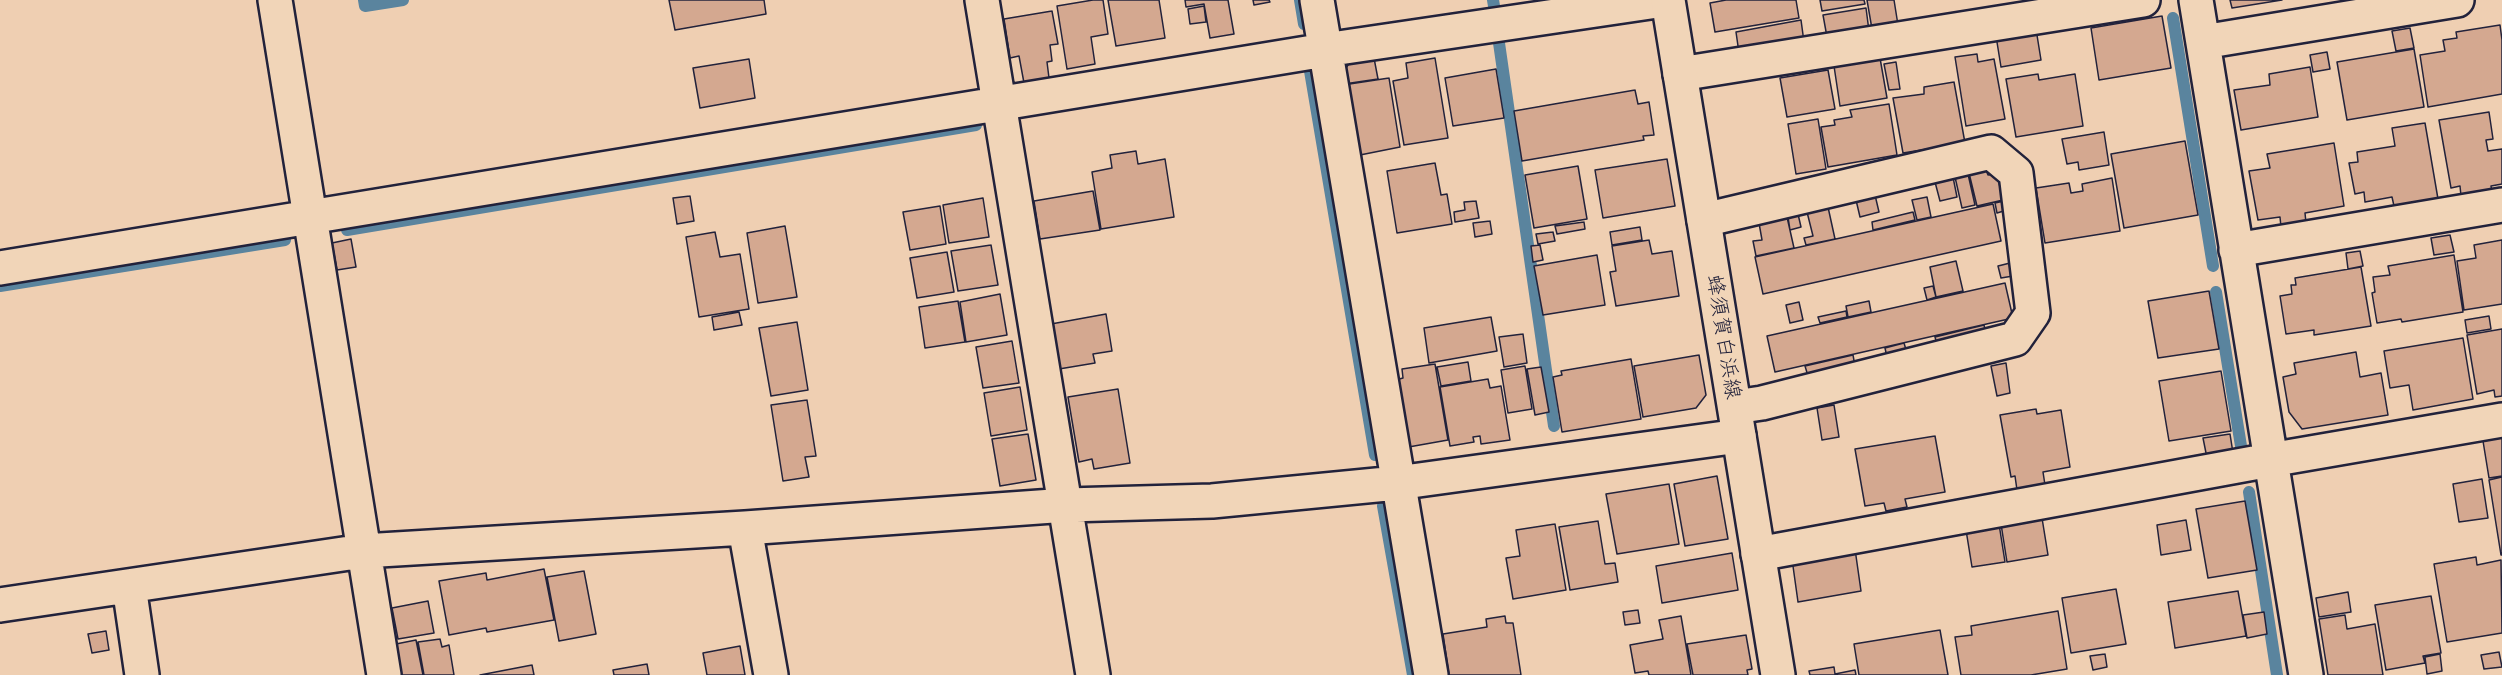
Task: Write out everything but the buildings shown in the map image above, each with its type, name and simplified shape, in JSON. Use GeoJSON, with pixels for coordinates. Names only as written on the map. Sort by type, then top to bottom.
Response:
{"type":"FeatureCollection","features":[{"type":"Feature","properties":{"kind":"street"},"geometry":{"type":"LineString","coordinates":[[275,0],[384,675]]}},
{"type":"Feature","properties":{"kind":"street"},"geometry":{"type":"LineString","coordinates":[[982,0],[1093,675]]}},
{"type":"Feature","properties":{"kind":"street"},"geometry":{"type":"LineString","coordinates":[[1317,0],[1431,675]]}},
{"type":"Feature","properties":{"kind":"street"},"geometry":{"type":"LineString","coordinates":[[0,268],[1325,50],[1666,0]]}},
{"type":"Feature","properties":{"kind":"street","name":"蜂須賀白浜線"},"geometry":{"type":"LineString","coordinates":[[1666,0],[1778,675]]}},
{"type":"Feature","properties":{"kind":"street"},"geometry":{"type":"LineString","coordinates":[[1680,74],[2143,0]]}},
{"type":"Feature","properties":{"kind":"street"},"geometry":{"type":"LineString","coordinates":[[2196,0],[2306,675]]}},
{"type":"Feature","properties":{"kind":"street"},"geometry":{"type":"LineString","coordinates":[[2203,42],[2457,0]]}},
{"type":"Feature","properties":{"kind":"street"},"geometry":{"type":"LineString","coordinates":[[0,605],[363,551],[1066,506],[1212,501],[1397,483],[1737,422],[1762,403],[2015,339],[2033,313],[2016,173],[1991,152],[1704,220]]}},
{"type":"Feature","properties":{"kind":"street"},"geometry":{"type":"LineString","coordinates":[[2236,250],[2502,205]]}},
{"type":"Feature","properties":{"kind":"street"},"geometry":{"type":"LineString","coordinates":[[1758,554],[2502,420]]}},
{"type":"Feature","properties":{"kind":"street"},"geometry":{"type":"LineString","coordinates":[[745,528],[771,675]]}},
{"type":"Feature","properties":{"kind":"street"},"geometry":{"type":"LineString","coordinates":[[129,586],[142,675]]}},
{"type":"Feature","properties":{"kind":"waterway"},"geometry":{"type":"LineString","coordinates":[[364,0],[365,6],[403,0]]}},
{"type":"Feature","properties":{"kind":"waterway"},"geometry":{"type":"LineString","coordinates":[[1300,0],[1304,24]]}},
{"type":"Feature","properties":{"kind":"waterway"},"geometry":{"type":"LineString","coordinates":[[1493,0],[1495,12]]}},
{"type":"Feature","properties":{"kind":"waterway"},"geometry":{"type":"LineString","coordinates":[[2173,18],[2213,266]]}},
{"type":"Feature","properties":{"kind":"waterway"},"geometry":{"type":"LineString","coordinates":[[1498,36],[1554,426]]}},
{"type":"Feature","properties":{"kind":"waterway"},"geometry":{"type":"LineString","coordinates":[[1310,71],[1375,455]]}},
{"type":"Feature","properties":{"kind":"waterway"},"geometry":{"type":"LineString","coordinates":[[347,230],[976,125]]}},
{"type":"Feature","properties":{"kind":"waterway"},"geometry":{"type":"LineString","coordinates":[[0,286],[285,240]]}},
{"type":"Feature","properties":{"kind":"waterway"},"geometry":{"type":"LineString","coordinates":[[2216,292],[2241,446]]}},
{"type":"Feature","properties":{"kind":"waterway"},"geometry":{"type":"LineString","coordinates":[[2249,492],[2277,675]]}},
{"type":"Feature","properties":{"kind":"waterway"},"geometry":{"type":"LineString","coordinates":[[1383,506],[1413,675]]}}]}
